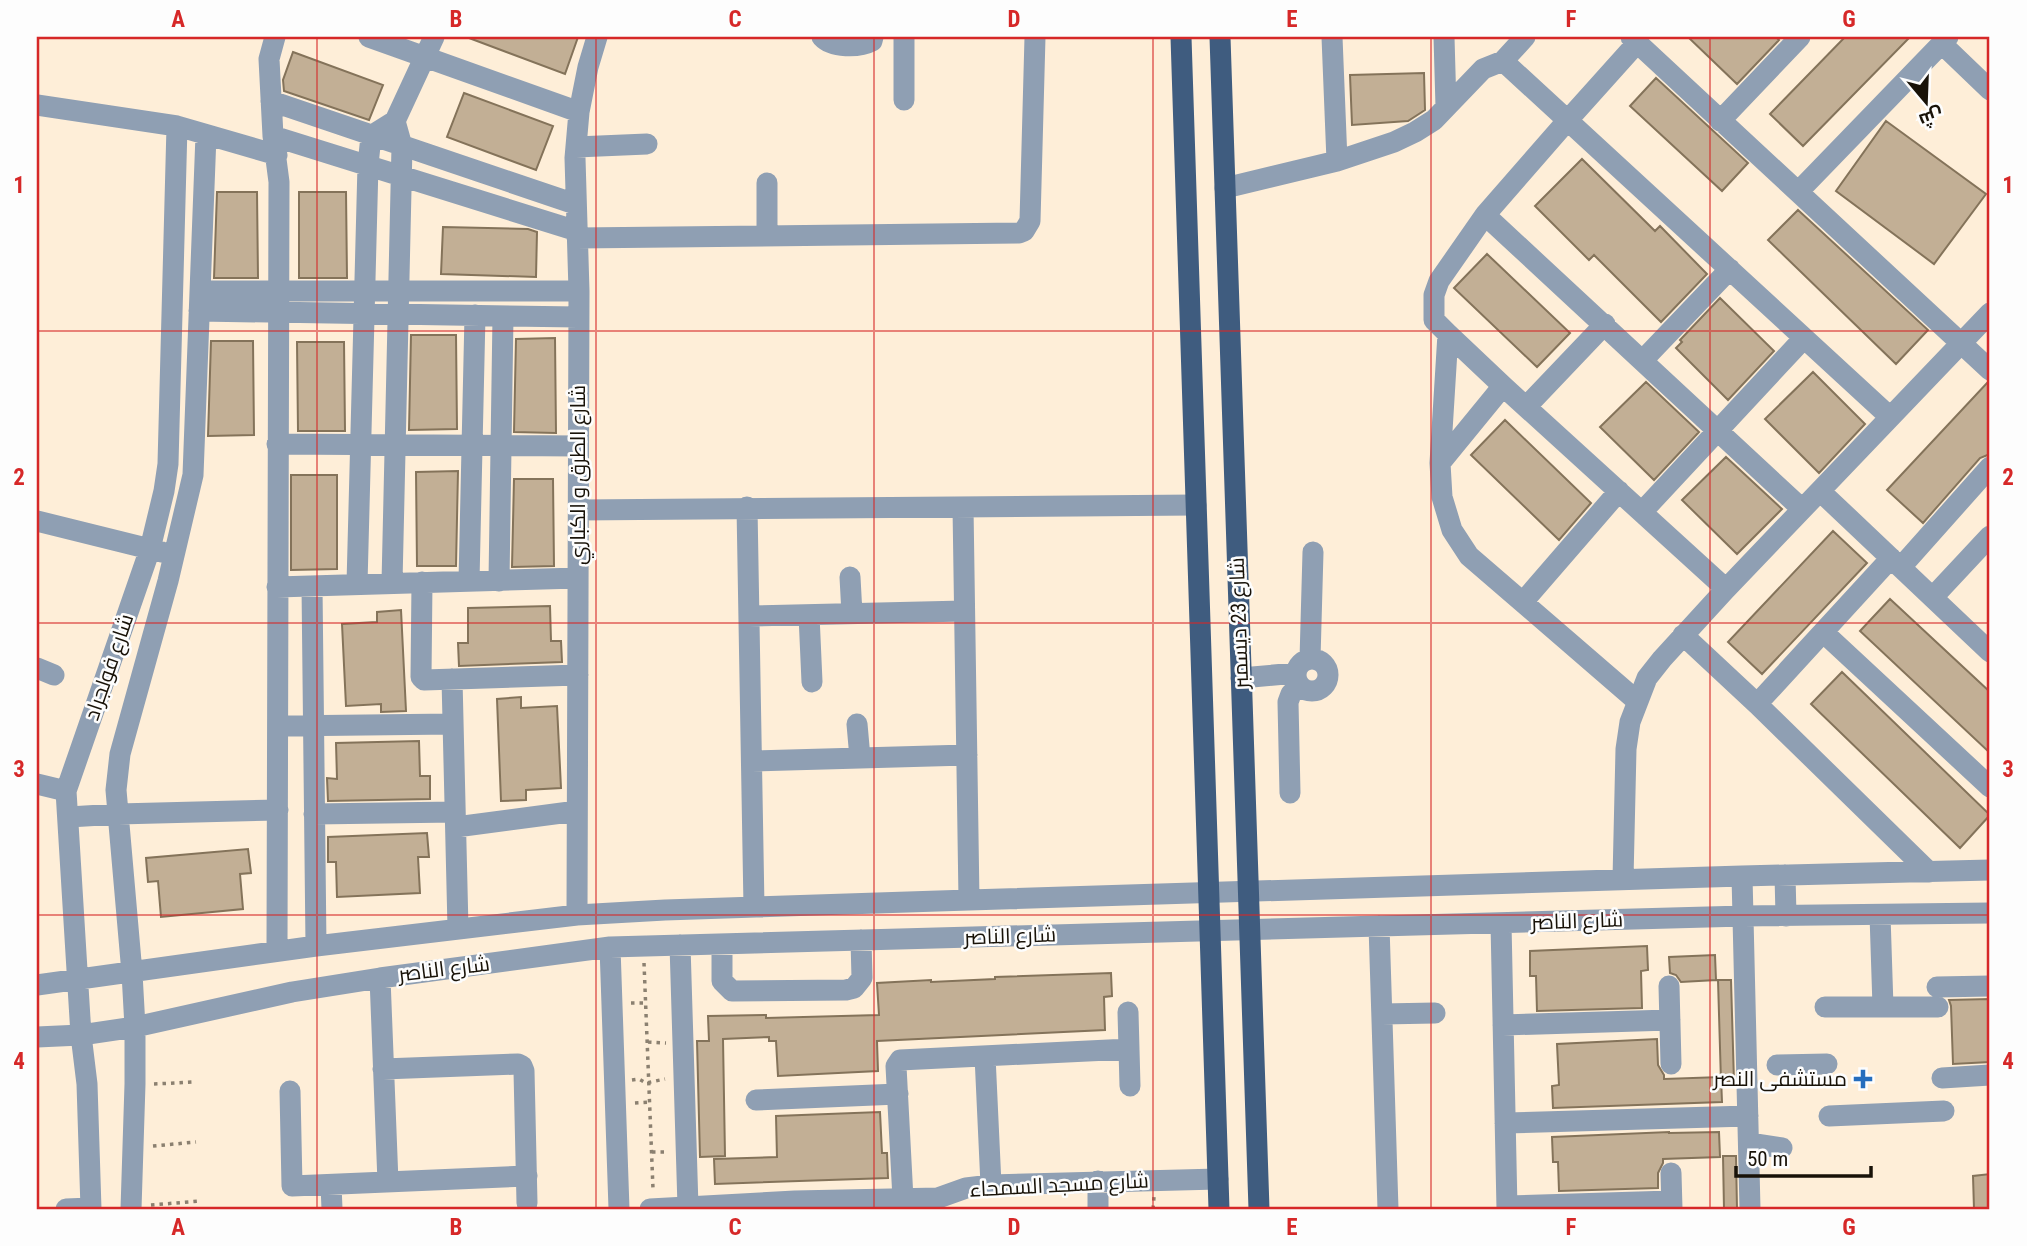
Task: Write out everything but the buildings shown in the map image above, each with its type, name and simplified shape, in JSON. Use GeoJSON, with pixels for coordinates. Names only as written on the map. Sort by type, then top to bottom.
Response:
{"type":"FeatureCollection","features":[{"type":"Feature","properties":{"kind":"main road","name":"شارع 23 ديسمبر"},"geometry":{"type":"LineString","coordinates":[[1181,37],[1219,1209]]}},
{"type":"Feature","properties":{"kind":"main road","name":"شارع 23 ديسمبر"},"geometry":{"type":"LineString","coordinates":[[1220,37],[1259,1209]]}},
{"type":"Feature","properties":{"kind":"street"},"geometry":{"type":"LineString","coordinates":[[275,37],[269,59],[279,183],[277,951]]}},
{"type":"Feature","properties":{"kind":"street"},"geometry":{"type":"LineString","coordinates":[[369,37],[579,112]]}},
{"type":"Feature","properties":{"kind":"street"},"geometry":{"type":"LineString","coordinates":[[371,136],[395,121],[434,37]]}},
{"type":"Feature","properties":{"kind":"street","name":"شارع الطرق و الكباري"},"geometry":{"type":"LineString","coordinates":[[577,915],[579,291],[575,204],[576,147],[579,112],[597,37]]}},
{"type":"Feature","properties":{"kind":"street"},"geometry":{"type":"LineString","coordinates":[[822,37],[832,44],[862,45],[872,41],[873,37]]}},
{"type":"Feature","properties":{"kind":"street"},"geometry":{"type":"LineString","coordinates":[[904,37],[904,100]]}},
{"type":"Feature","properties":{"kind":"street"},"geometry":{"type":"LineString","coordinates":[[37,105],[177,126],[206,135],[275,145],[368,165],[577,235],[1019,233],[1024,231],[1030,221],[1035,37]]}},
{"type":"Feature","properties":{"kind":"street"},"geometry":{"type":"LineString","coordinates":[[1332,37],[1337,161]]}},
{"type":"Feature","properties":{"kind":"street"},"geometry":{"type":"LineString","coordinates":[[1444,37],[1446,107]]}},
{"type":"Feature","properties":{"kind":"street"},"geometry":{"type":"LineString","coordinates":[[1225,188],[1337,161],[1415,132],[1434,120],[1483,69],[1503,61],[1525,37]]}},
{"type":"Feature","properties":{"kind":"street"},"geometry":{"type":"LineString","coordinates":[[1720,121],[1800,37]]}},
{"type":"Feature","properties":{"kind":"street"},"geometry":{"type":"LineString","coordinates":[[1726,589],[1434,320],[1434,295],[1439,281],[1485,215],[1634,40],[1990,370]]}},
{"type":"Feature","properties":{"kind":"street"},"geometry":{"type":"LineString","coordinates":[[1798,192],[1945,40],[1990,90]]}},
{"type":"Feature","properties":{"kind":"street"},"geometry":{"type":"LineString","coordinates":[[1503,61],[1890,417]]}},
{"type":"Feature","properties":{"kind":"street"},"geometry":{"type":"LineString","coordinates":[[271,101],[575,204]]}},
{"type":"Feature","properties":{"kind":"street"},"geometry":{"type":"LineString","coordinates":[[392,583],[402,146],[395,121]]}},
{"type":"Feature","properties":{"kind":"street","name":"شارع فولجراد"},"geometry":{"type":"LineString","coordinates":[[91,1209],[87,1084],[81,1035],[66,791],[149,548],[164,491],[168,464],[177,126]]}},
{"type":"Feature","properties":{"kind":"street","name":"شارع فولجراد"},"geometry":{"type":"LineString","coordinates":[[131,1208],[135,1027],[116,790],[120,754],[193,475],[206,135]]}},
{"type":"Feature","properties":{"kind":"street"},"geometry":{"type":"LineString","coordinates":[[357,584],[371,136]]}},
{"type":"Feature","properties":{"kind":"street"},"geometry":{"type":"LineString","coordinates":[[576,147],[647,144]]}},
{"type":"Feature","properties":{"kind":"street"},"geometry":{"type":"LineString","coordinates":[[767,183],[767,236]]}},
{"type":"Feature","properties":{"kind":"street"},"geometry":{"type":"LineString","coordinates":[[1485,215],[1802,509]]}},
{"type":"Feature","properties":{"kind":"street"},"geometry":{"type":"LineString","coordinates":[[1643,360],[1730,270]]}},
{"type":"Feature","properties":{"kind":"street"},"geometry":{"type":"LineString","coordinates":[[200,301],[278,291],[579,291]]}},
{"type":"Feature","properties":{"kind":"street"},"geometry":{"type":"LineString","coordinates":[[200,301],[278,313],[578,317]]}},
{"type":"Feature","properties":{"kind":"street"},"geometry":{"type":"LineString","coordinates":[[1623,879],[1626,749],[1630,722],[1647,678],[1726,589],[1990,313]]}},
{"type":"Feature","properties":{"kind":"street"},"geometry":{"type":"LineString","coordinates":[[469,581],[475,315]]}},
{"type":"Feature","properties":{"kind":"street"},"geometry":{"type":"LineString","coordinates":[[499,581],[503,316]]}},
{"type":"Feature","properties":{"kind":"street"},"geometry":{"type":"LineString","coordinates":[[1526,407],[1605,324]]}},
{"type":"Feature","properties":{"kind":"street"},"geometry":{"type":"LineString","coordinates":[[1448,334],[1440,463],[1446,516],[1456,537],[1469,556],[1637,701]]}},
{"type":"Feature","properties":{"kind":"street"},"geometry":{"type":"LineString","coordinates":[[1642,512],[1804,338]]}},
{"type":"Feature","properties":{"kind":"street"},"geometry":{"type":"LineString","coordinates":[[1440,463],[1503,386]]}},
{"type":"Feature","properties":{"kind":"street"},"geometry":{"type":"LineString","coordinates":[[277,444],[578,446]]}},
{"type":"Feature","properties":{"kind":"street"},"geometry":{"type":"LineString","coordinates":[[1757,704],[1823,632],[1990,467]]}},
{"type":"Feature","properties":{"kind":"street"},"geometry":{"type":"LineString","coordinates":[[1523,603],[1619,491]]}},
{"type":"Feature","properties":{"kind":"street"},"geometry":{"type":"LineString","coordinates":[[1819,491],[1990,652]]}},
{"type":"Feature","properties":{"kind":"street"},"geometry":{"type":"LineString","coordinates":[[578,510],[1196,505]]}},
{"type":"Feature","properties":{"kind":"street"},"geometry":{"type":"LineString","coordinates":[[963,506],[969,900]]}},
{"type":"Feature","properties":{"kind":"street"},"geometry":{"type":"LineString","coordinates":[[747,507],[754,907]]}},
{"type":"Feature","properties":{"kind":"street"},"geometry":{"type":"LineString","coordinates":[[37,521],[174,555]]}},
{"type":"Feature","properties":{"kind":"street"},"geometry":{"type":"LineString","coordinates":[[1933,597],[1990,536]]}},
{"type":"Feature","properties":{"kind":"street"},"geometry":{"type":"LineString","coordinates":[[1290,793],[1288,702],[1302,673],[1313,552]]}},
{"type":"Feature","properties":{"kind":"street"},"geometry":{"type":"LineString","coordinates":[[850,577],[852,614]]}},
{"type":"Feature","properties":{"kind":"street"},"geometry":{"type":"LineString","coordinates":[[277,587],[578,578]]}},
{"type":"Feature","properties":{"kind":"street"},"geometry":{"type":"LineString","coordinates":[[422,582],[421,677],[425,680],[578,675]]}},
{"type":"Feature","properties":{"kind":"street"},"geometry":{"type":"LineString","coordinates":[[312,586],[316,946]]}},
{"type":"Feature","properties":{"kind":"street"},"geometry":{"type":"LineString","coordinates":[[749,617],[964,611]]}},
{"type":"Feature","properties":{"kind":"street"},"geometry":{"type":"LineString","coordinates":[[809,615],[812,682]]}},
{"type":"Feature","properties":{"kind":"street"},"geometry":{"type":"LineString","coordinates":[[1823,632],[1990,787]]}},
{"type":"Feature","properties":{"kind":"street"},"geometry":{"type":"LineString","coordinates":[[1683,635],[1929,872]]}},
{"type":"Feature","properties":{"kind":"street"},"geometry":{"type":"LineString","coordinates":[[1241,678],[1302,673]]}},
{"type":"Feature","properties":{"kind":"street"},"geometry":{"type":"LineString","coordinates":[[452,679],[458,928]]}},
{"type":"Feature","properties":{"kind":"street"},"geometry":{"type":"LineString","coordinates":[[278,726],[453,724]]}},
{"type":"Feature","properties":{"kind":"street"},"geometry":{"type":"LineString","coordinates":[[858,724],[860,758]]}},
{"type":"Feature","properties":{"kind":"street"},"geometry":{"type":"LineString","coordinates":[[752,761],[967,755]]}},
{"type":"Feature","properties":{"kind":"street"},"geometry":{"type":"LineString","coordinates":[[37,784],[66,791]]}},
{"type":"Feature","properties":{"kind":"street"},"geometry":{"type":"LineString","coordinates":[[69,817],[278,810]]}},
{"type":"Feature","properties":{"kind":"street"},"geometry":{"type":"LineString","coordinates":[[314,814],[455,819],[577,811]]}},
{"type":"Feature","properties":{"kind":"street","name":"شارع الناصر"},"geometry":{"type":"LineString","coordinates":[[37,985],[277,951],[577,915],[1623,879],[1990,870]]}},
{"type":"Feature","properties":{"kind":"street"},"geometry":{"type":"LineString","coordinates":[[1785,875],[1786,915]]}},
{"type":"Feature","properties":{"kind":"street"},"geometry":{"type":"LineString","coordinates":[[1742,876],[1750,1209]]}},
{"type":"Feature","properties":{"kind":"street","name":"شارع الناصر"},"geometry":{"type":"LineString","coordinates":[[37,1037],[81,1035],[135,1027],[292,992],[610,947],[1744,916],[1990,913]]}},
{"type":"Feature","properties":{"kind":"street"},"geometry":{"type":"LineString","coordinates":[[1880,915],[1883,1007]]}},
{"type":"Feature","properties":{"kind":"street"},"geometry":{"type":"LineString","coordinates":[[1501,923],[1507,1208],[1672,1205],[1671,1172]]}},
{"type":"Feature","properties":{"kind":"street"},"geometry":{"type":"LineString","coordinates":[[1379,926],[1388,1209]]}},
{"type":"Feature","properties":{"kind":"street"},"geometry":{"type":"LineString","coordinates":[[722,944],[722,981],[732,991],[846,990],[854,988],[862,978],[861,940]]}},
{"type":"Feature","properties":{"kind":"street"},"geometry":{"type":"LineString","coordinates":[[680,945],[688,1207]]}},
{"type":"Feature","properties":{"kind":"street"},"geometry":{"type":"LineString","coordinates":[[610,947],[619,1209]]}},
{"type":"Feature","properties":{"kind":"street"},"geometry":{"type":"LineString","coordinates":[[380,978],[388,1182]]}},
{"type":"Feature","properties":{"kind":"street"},"geometry":{"type":"LineString","coordinates":[[1669,986],[1671,1063]]}},
{"type":"Feature","properties":{"kind":"street"},"geometry":{"type":"LineString","coordinates":[[1825,1007],[1883,1007],[1990,986]]}},
{"type":"Feature","properties":{"kind":"street"},"geometry":{"type":"LineString","coordinates":[[1128,1012],[1130,1086]]}},
{"type":"Feature","properties":{"kind":"street"},"geometry":{"type":"LineString","coordinates":[[1382,1014],[1435,1013]]}},
{"type":"Feature","properties":{"kind":"street"},"geometry":{"type":"LineString","coordinates":[[1503,1025],[1670,1020]]}},
{"type":"Feature","properties":{"kind":"street"},"geometry":{"type":"LineString","coordinates":[[903,1199],[896,1066],[900,1060],[1129,1049]]}},
{"type":"Feature","properties":{"kind":"street"},"geometry":{"type":"LineString","coordinates":[[985,1056],[990,1185]]}},
{"type":"Feature","properties":{"kind":"street"},"geometry":{"type":"LineString","coordinates":[[383,1069],[520,1064],[524,1071],[527,1203]]}},
{"type":"Feature","properties":{"kind":"street"},"geometry":{"type":"LineString","coordinates":[[1777,1065],[1827,1064]]}},
{"type":"Feature","properties":{"kind":"street"},"geometry":{"type":"LineString","coordinates":[[1942,1078],[1990,1075]]}},
{"type":"Feature","properties":{"kind":"street"},"geometry":{"type":"LineString","coordinates":[[290,1091],[292,1186],[527,1176]]}},
{"type":"Feature","properties":{"kind":"street"},"geometry":{"type":"LineString","coordinates":[[755,1100],[898,1094]]}},
{"type":"Feature","properties":{"kind":"street"},"geometry":{"type":"LineString","coordinates":[[1829,1116],[1944,1111]]}},
{"type":"Feature","properties":{"kind":"street"},"geometry":{"type":"LineString","coordinates":[[1505,1123],[1748,1116]]}},
{"type":"Feature","properties":{"kind":"street"},"geometry":{"type":"LineString","coordinates":[[1749,1143],[1782,1148]]}},
{"type":"Feature","properties":{"kind":"street","name":"شارع مسجد السمحاء"},"geometry":{"type":"LineString","coordinates":[[652,1209],[903,1199],[927,1204],[966,1188],[990,1185],[1218,1179]]}},
{"type":"Feature","properties":{"kind":"street"},"geometry":{"type":"LineString","coordinates":[[1098,1181],[1098,1209]]}},
{"type":"Feature","properties":{"kind":"street"},"geometry":{"type":"LineString","coordinates":[[331,1185],[332,1209]]}},
{"type":"Feature","properties":{"kind":"street"},"geometry":{"type":"LineString","coordinates":[[66,1209],[91,1209]]}},
{"type":"Feature","properties":{"kind":"path"},"geometry":{"type":"LineString","coordinates":[[643,947],[652,1209]]}},
{"type":"Feature","properties":{"kind":"path"},"geometry":{"type":"LineString","coordinates":[[615,1086],[634,1079],[649,1083],[684,1076]]}},
{"type":"Feature","properties":{"kind":"path"},"geometry":{"type":"LineString","coordinates":[[135,1084],[194,1082]]}},
{"type":"Feature","properties":{"kind":"path"},"geometry":{"type":"LineString","coordinates":[[133,1147],[196,1142]]}},
{"type":"Feature","properties":{"kind":"path"},"geometry":{"type":"LineString","coordinates":[[131,1208],[201,1200]]}},
{"type":"Feature","properties":{"kind":"place","name":"مستشفى النصر"},"geometry":{"type":"Point","coordinates":[1863,1079]}}]}
